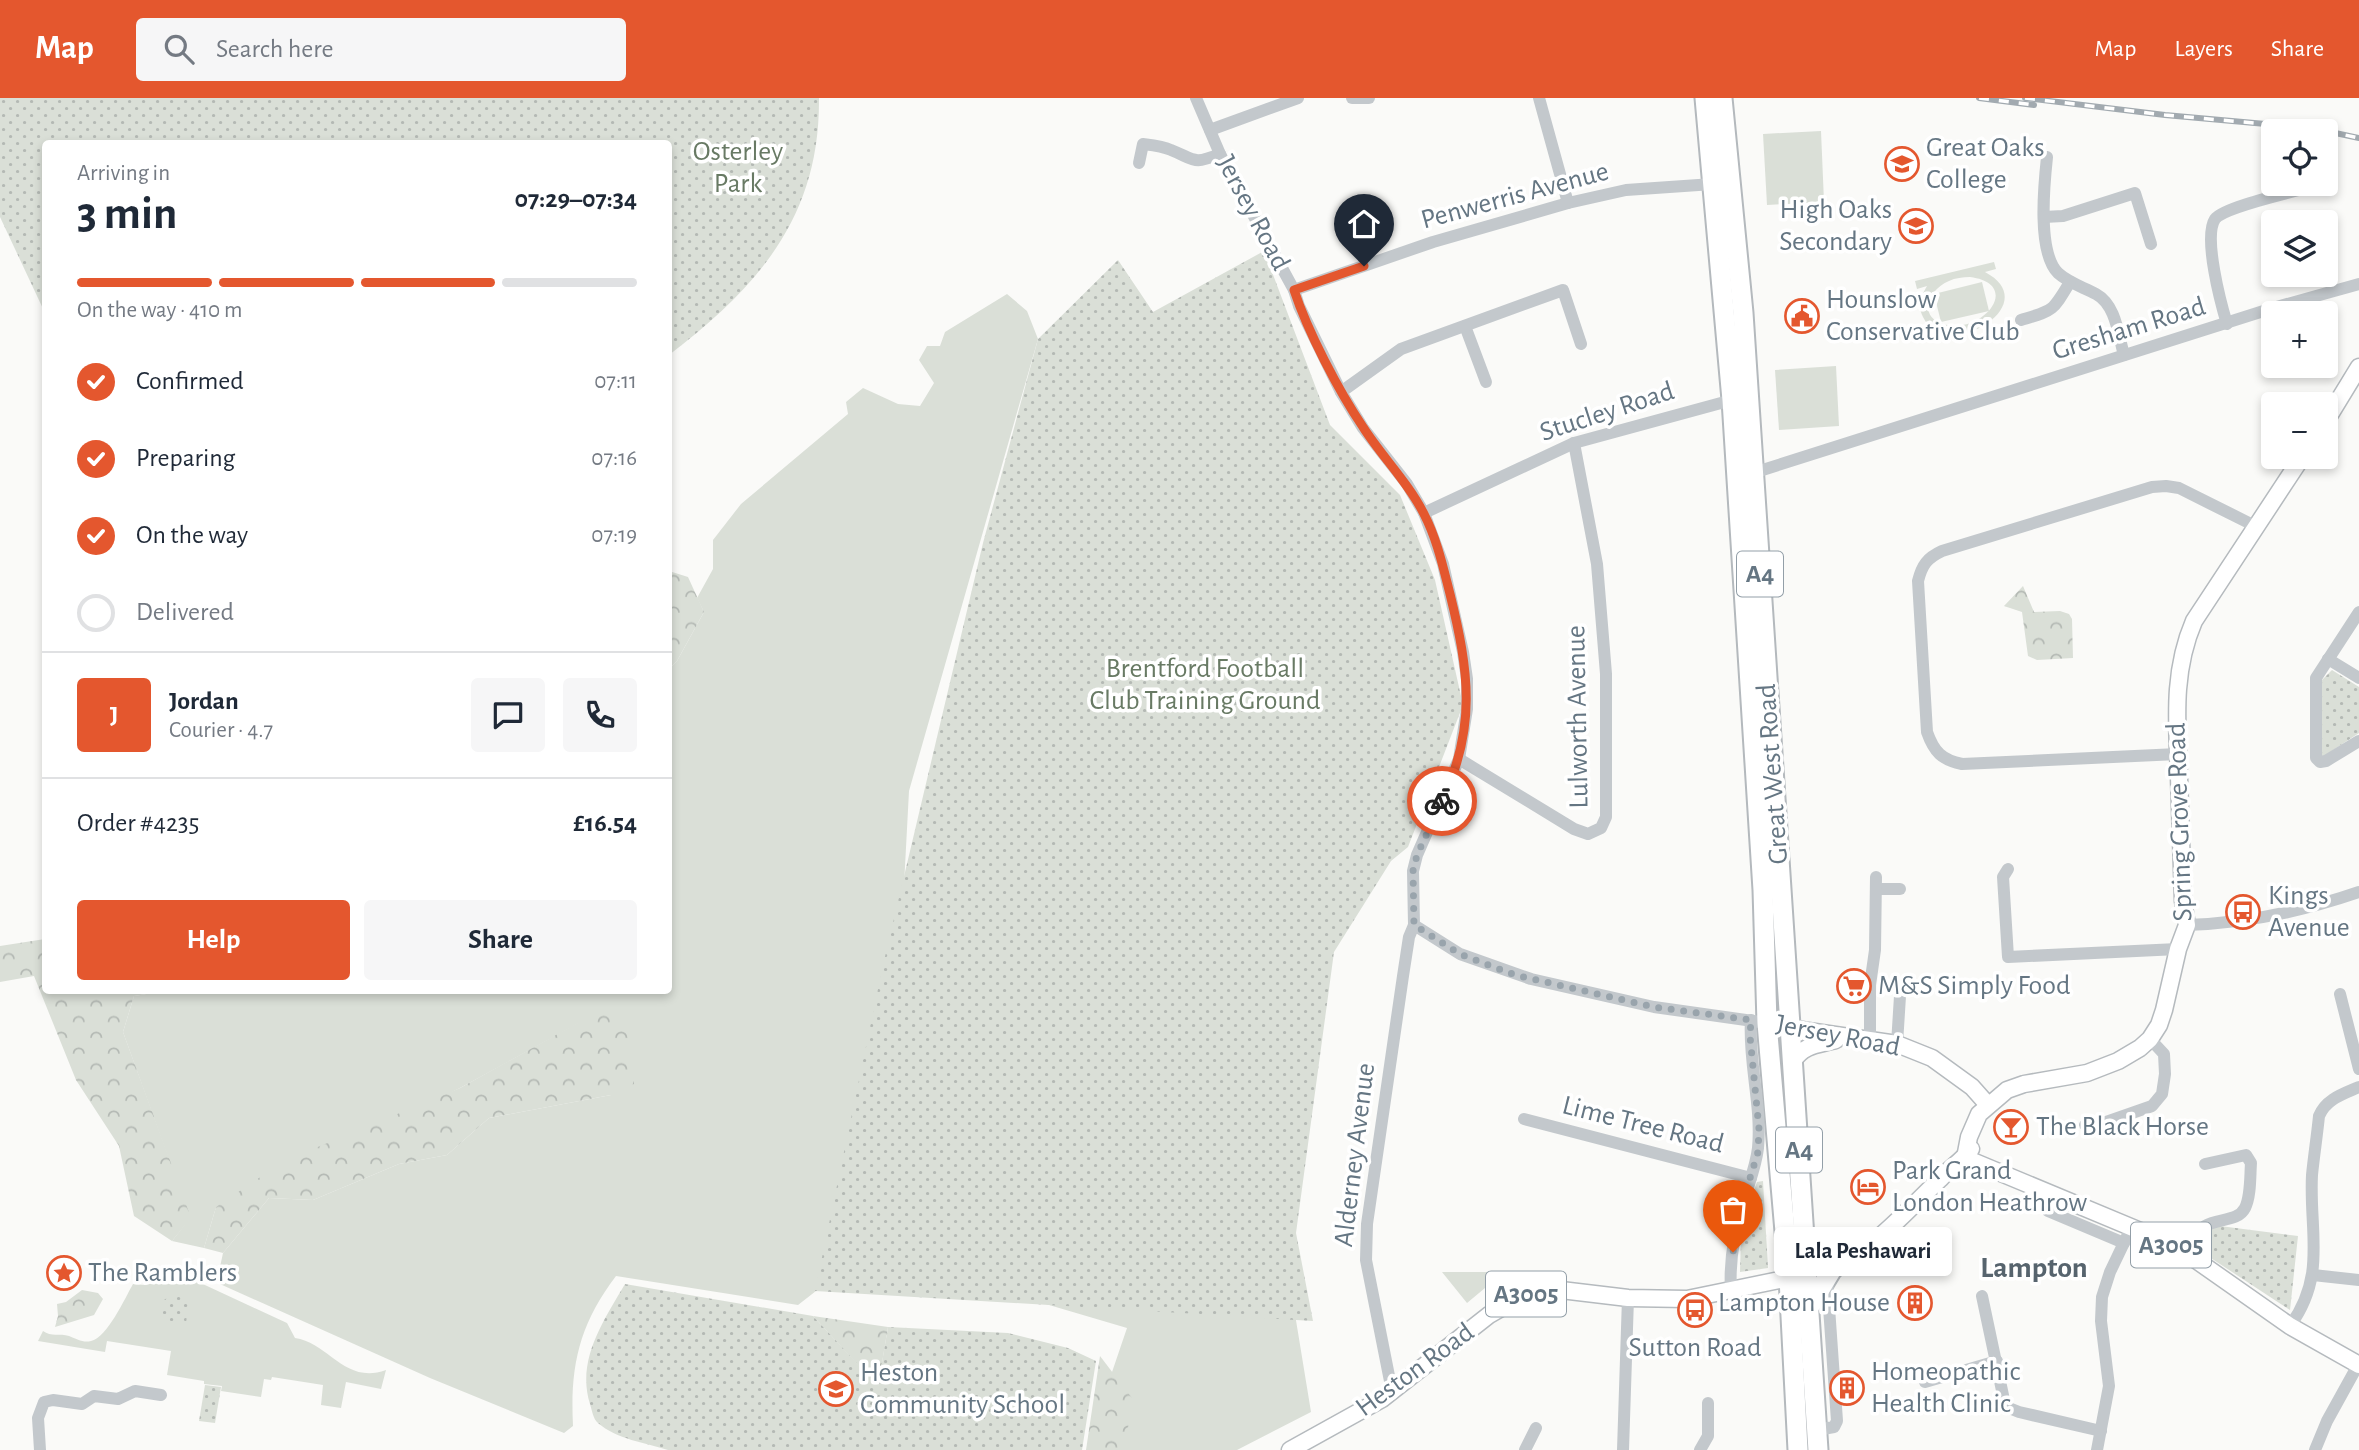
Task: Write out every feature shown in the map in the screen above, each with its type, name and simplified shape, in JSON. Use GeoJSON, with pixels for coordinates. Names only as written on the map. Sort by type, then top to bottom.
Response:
{"type":"FeatureCollection","features":[{"type":"Feature","properties":{"kind":"highway","name":"Great West Road"},"geometry":{"type":"LineString","coordinates":[[1705,98],[1732,400],[1762,876],[1759,1021],[1770,1126],[1797,1275],[1808,1309],[1823,1429],[1818,1450]]}},
{"type":"Feature","properties":{"kind":"highway","name":"Great West Road"},"geometry":{"type":"LineString","coordinates":[[1722,98],[1742,313],[1793,1061],[1798,1450]]}},
{"type":"Feature","properties":{"kind":"highway"},"geometry":{"type":"LineString","coordinates":[[1770,1126],[1782,1090],[1782,1036],[1789,1027]]}},
{"type":"Feature","properties":{"kind":"highway"},"geometry":{"type":"LineString","coordinates":[[1808,1309],[1835,1270]]}},
{"type":"Feature","properties":{"kind":"main road"},"geometry":{"type":"LineString","coordinates":[[2338,402],[2359,368]]}},
{"type":"Feature","properties":{"kind":"main road","name":"Spring Grove Road"},"geometry":{"type":"LineString","coordinates":[[2150,1039],[2164,1010],[2178,949],[2187,925],[2183,901],[2177,688],[2185,642],[2194,621],[2294,469]]}},
{"type":"Feature","properties":{"kind":"main road","name":"Jersey Road"},"geometry":{"type":"LineString","coordinates":[[1759,1021],[1897,1044],[1932,1058],[1972,1087],[1988,1105]]}},
{"type":"Feature","properties":{"kind":"main road"},"geometry":{"type":"LineString","coordinates":[[1793,1061],[1809,1046],[1845,1037]]}},
{"type":"Feature","properties":{"kind":"main road"},"geometry":{"type":"LineString","coordinates":[[1988,1105],[2007,1090],[2024,1084],[2087,1073],[2118,1061],[2150,1039]]}},
{"type":"Feature","properties":{"kind":"main road","name":"A3005"},"geometry":{"type":"LineString","coordinates":[[1797,1275],[1835,1270],[1883,1236],[1946,1173],[1965,1158],[1982,1131],[1988,1105]]}},
{"type":"Feature","properties":{"kind":"main road","name":"A3005"},"geometry":{"type":"LineString","coordinates":[[1965,1158],[2132,1226],[2186,1254],[2290,1326],[2358,1365]]}},
{"type":"Feature","properties":{"kind":"main road","name":"Heston Road"},"geometry":{"type":"LineString","coordinates":[[1290,1450],[1394,1390],[1489,1315],[1522,1296],[1561,1290],[1628,1298],[1687,1299],[1797,1275]]}},
{"type":"Feature","properties":{"kind":"street","name":"Jersey Road"},"geometry":{"type":"LineString","coordinates":[[1196,98],[1220,154],[1294,290],[1299,306],[1341,392],[1363,428],[1407,484],[1424,513],[1443,564],[1464,652],[1467,709],[1459,759],[1417,855],[1413,871],[1414,925],[1460,954],[1515,975],[1643,1005],[1759,1021]]}},
{"type":"Feature","properties":{"kind":"street"},"geometry":{"type":"LineString","coordinates":[[1210,130],[1298,98]]}},
{"type":"Feature","properties":{"kind":"street"},"geometry":{"type":"LineString","coordinates":[[1352,98],[1369,98]]}},
{"type":"Feature","properties":{"kind":"street"},"geometry":{"type":"LineString","coordinates":[[1539,98],[1568,203]]}},
{"type":"Feature","properties":{"kind":"street"},"geometry":{"type":"LineString","coordinates":[[1139,163],[1138,143],[1170,149],[1197,162],[1220,154]]}},
{"type":"Feature","properties":{"kind":"street"},"geometry":{"type":"LineString","coordinates":[[2047,157],[2043,200],[2050,260],[2057,271],[2070,282],[2095,293],[2110,306],[2124,355]]}},
{"type":"Feature","properties":{"kind":"street","name":"Penwerris Avenue"},"geometry":{"type":"LineString","coordinates":[[1294,290],[1433,242],[1568,203],[1626,190],[1713,184]]}},
{"type":"Feature","properties":{"kind":"street"},"geometry":{"type":"LineString","coordinates":[[2044,217],[2063,216],[2135,193],[2151,244]]}},
{"type":"Feature","properties":{"kind":"street"},"geometry":{"type":"LineString","coordinates":[[2227,324],[2216,285],[2211,230],[2216,218],[2229,210],[2278,196]]}},
{"type":"Feature","properties":{"kind":"street"},"geometry":{"type":"LineString","coordinates":[[2021,320],[2056,307],[2070,282]]}},
{"type":"Feature","properties":{"kind":"street","name":"Gresham Road"},"geometry":{"type":"LineString","coordinates":[[1753,473],[2273,308],[2359,284]]}},
{"type":"Feature","properties":{"kind":"street"},"geometry":{"type":"LineString","coordinates":[[1341,392],[1401,349],[1563,290],[1581,344]]}},
{"type":"Feature","properties":{"kind":"street"},"geometry":{"type":"LineString","coordinates":[[1465,326],[1486,382]]}},
{"type":"Feature","properties":{"kind":"street","name":"Stucley Road"},"geometry":{"type":"LineString","coordinates":[[1424,513],[1574,443],[1732,400]]}},
{"type":"Feature","properties":{"kind":"street","name":"Lulworth Avenue"},"geometry":{"type":"LineString","coordinates":[[1459,759],[1574,829],[1588,834],[1601,828],[1606,817],[1606,674],[1597,564],[1574,443]]}},
{"type":"Feature","properties":{"kind":"street"},"geometry":{"type":"LineString","coordinates":[[2178,754],[1962,764],[1947,761],[1937,753],[1927,732],[1918,581],[1920,572],[1931,557],[1942,551],[2152,487],[2179,488],[2255,526]]}},
{"type":"Feature","properties":{"kind":"street"},"geometry":{"type":"LineString","coordinates":[[2359,612],[2316,678],[2316,758],[2320,762],[2326,761],[2359,741]]}},
{"type":"Feature","properties":{"kind":"street"},"geometry":{"type":"LineString","coordinates":[[2328,659],[2359,678]]}},
{"type":"Feature","properties":{"kind":"street"},"geometry":{"type":"LineString","coordinates":[[2008,870],[2003,877],[2008,957],[2178,949]]}},
{"type":"Feature","properties":{"kind":"street"},"geometry":{"type":"LineString","coordinates":[[1870,1039],[1876,883],[1900,889]]}},
{"type":"Feature","properties":{"kind":"street"},"geometry":{"type":"LineString","coordinates":[[2187,925],[2259,918],[2359,892]]}},
{"type":"Feature","properties":{"kind":"street","name":"Alderney Avenue"},"geometry":{"type":"LineString","coordinates":[[1394,1390],[1381,1340],[1366,1260],[1367,1224],[1402,976],[1409,937],[1414,925]]}},
{"type":"Feature","properties":{"kind":"street"},"geometry":{"type":"LineString","coordinates":[[2340,994],[2359,1069]]}},
{"type":"Feature","properties":{"kind":"street"},"geometry":{"type":"LineString","coordinates":[[1897,1044],[1900,996]]}},
{"type":"Feature","properties":{"kind":"street"},"geometry":{"type":"LineString","coordinates":[[2085,1125],[2089,1128],[2152,1106],[2162,1094],[2164,1054],[2150,1039]]}},
{"type":"Feature","properties":{"kind":"street"},"geometry":{"type":"LineString","coordinates":[[2290,1326],[2303,1306],[2313,1275],[2315,1250],[2312,1176],[2319,1116],[2323,1107],[2359,1087]]}},
{"type":"Feature","properties":{"kind":"street","name":"Lime Tree Road"},"geometry":{"type":"LineString","coordinates":[[1524,1119],[1751,1178]]}},
{"type":"Feature","properties":{"kind":"street"},"geometry":{"type":"LineString","coordinates":[[1731,1290],[1730,1277],[1736,1232],[1758,1152],[1770,1126]]}},
{"type":"Feature","properties":{"kind":"street"},"geometry":{"type":"LineString","coordinates":[[2186,1254],[2197,1233],[2204,1226],[2234,1217],[2246,1206],[2251,1163],[2249,1158],[2246,1155],[2205,1164]]}},
{"type":"Feature","properties":{"kind":"street"},"geometry":{"type":"LineString","coordinates":[[2055,1195],[2048,1211],[2124,1243]]}},
{"type":"Feature","properties":{"kind":"street"},"geometry":{"type":"LineString","coordinates":[[2098,1450],[2109,1387],[2101,1321],[2102,1297],[2107,1279],[2132,1226]]}},
{"type":"Feature","properties":{"kind":"street","name":"Great West Road"},"geometry":{"type":"LineString","coordinates":[[1823,1429],[1834,1427],[1837,1421],[1835,1270]]}},
{"type":"Feature","properties":{"kind":"street"},"geometry":{"type":"LineString","coordinates":[[2313,1275],[2359,1280]]}},
{"type":"Feature","properties":{"kind":"street"},"geometry":{"type":"LineString","coordinates":[[1982,1296],[2004,1400],[2009,1408],[2101,1431]]}},
{"type":"Feature","properties":{"kind":"street"},"geometry":{"type":"LineString","coordinates":[[1628,1298],[1623,1450],[1632,1450]]}},
{"type":"Feature","properties":{"kind":"street"},"geometry":{"type":"LineString","coordinates":[[1925,1382],[1997,1361]]}},
{"type":"Feature","properties":{"kind":"street"},"geometry":{"type":"LineString","coordinates":[[2315,1450],[2358,1365]]}},
{"type":"Feature","properties":{"kind":"street"},"geometry":{"type":"LineString","coordinates":[[40,1450],[38,1418],[44,1402],[53,1400],[82,1404],[93,1396],[118,1399],[135,1391],[161,1395]]}},
{"type":"Feature","properties":{"kind":"street"},"geometry":{"type":"LineString","coordinates":[[1700,1450],[1708,1436],[1708,1403]]}},
{"type":"Feature","properties":{"kind":"street"},"geometry":{"type":"LineString","coordinates":[[1525,1450],[1536,1428]]}},
{"type":"Feature","properties":{"kind":"green space","name":"Osterley Park"},"geometry":{"type":"Polygon","coordinates":[[[0,98],[819,98],[816,141],[808,179],[795,214],[778,246],[730,303],[672,353],[672,140],[42,140],[42,307],[0,217],[0,98]]]}},
{"type":"Feature","properties":{"kind":"green space"},"geometry":{"type":"Polygon","coordinates":[[[1821,131],[1824,202],[1767,205],[1763,134],[1821,131]]]}},
{"type":"Feature","properties":{"kind":"green space","name":"Brentford Football Club Training Ground"},"geometry":{"type":"Polygon","coordinates":[[[1264,251],[1330,425],[1400,495],[1435,580],[1463,705],[1408,847],[1391,861],[1334,952],[1296,1233],[1313,1321],[815,1291],[883,965],[983,543],[1038,339],[1118,260],[1153,312],[1264,251]]]}},
{"type":"Feature","properties":{"kind":"green space"},"geometry":{"type":"Polygon","coordinates":[[[1994,262],[1996,269],[1985,272],[2001,285],[2005,300],[1998,313],[1985,325],[1969,332],[1951,334],[1935,330],[1923,317],[1920,301],[1927,286],[1917,289],[1915,281],[1994,262]],[[1965,277],[1942,285],[1931,296],[1928,309],[1930,315],[1943,324],[1958,326],[1983,316],[1991,308],[1995,298],[1994,289],[1986,282],[1965,277]]]}},
{"type":"Feature","properties":{"kind":"green space"},"geometry":{"type":"Polygon","coordinates":[[[1982,282],[1989,311],[1941,322],[1934,294],[1982,282]]]}},
{"type":"Feature","properties":{"kind":"green space"},"geometry":{"type":"Polygon","coordinates":[[[1007,294],[1027,311],[1038,339],[909,791],[902,923],[1327,938],[1298,1125],[1293,1302],[1311,1412],[1237,1450],[1098,1450],[1110,1378],[1127,1328],[998,1290],[825,1284],[798,1305],[616,1276],[603,1294],[585,1329],[573,1384],[573,1426],[564,1433],[430,1378],[211,1280],[220,1267],[223,1253],[269,1198],[313,1200],[399,1164],[447,1155],[489,1118],[611,1095],[612,1005],[460,1088],[216,1207],[204,1248],[172,1241],[190,1218],[123,1032],[134,996],[672,994],[672,666],[704,612],[697,598],[713,569],[713,540],[741,504],[848,414],[846,402],[863,388],[898,404],[920,406],[934,383],[919,360],[927,346],[940,346],[945,332],[1007,294]]]}},
{"type":"Feature","properties":{"kind":"green space"},"geometry":{"type":"Polygon","coordinates":[[[1836,366],[1839,426],[1779,430],[1775,370],[1836,366]]]}},
{"type":"Feature","properties":{"kind":"green space"},"geometry":{"type":"Polygon","coordinates":[[[672,572],[688,577],[704,612],[672,666],[672,572]]]}},
{"type":"Feature","properties":{"kind":"green space"},"geometry":{"type":"Polygon","coordinates":[[[2023,586],[2034,612],[2060,611],[2069,614],[2072,619],[2073,658],[2037,660],[2028,656],[2022,612],[2004,606],[2023,586]]]}},
{"type":"Feature","properties":{"kind":"green space"},"geometry":{"type":"Polygon","coordinates":[[[2332,670],[2359,687],[2359,733],[2321,758],[2321,681],[2332,670]]]}},
{"type":"Feature","properties":{"kind":"green space"},"geometry":{"type":"Polygon","coordinates":[[[42,939],[42,994],[146,994],[134,996],[123,1032],[191,1218],[172,1241],[134,1216],[119,1146],[76,1080],[34,976],[0,982],[0,946],[42,939]]]}},
{"type":"Feature","properties":{"kind":"green space"},"geometry":{"type":"Polygon","coordinates":[[[612,1004],[631,1038],[634,1084],[611,1095],[489,1118],[447,1155],[399,1164],[313,1200],[269,1198],[223,1253],[204,1248],[216,1207],[284,1161],[460,1088],[612,1004]]]}},
{"type":"Feature","properties":{"kind":"green space"},"geometry":{"type":"Polygon","coordinates":[[[1763,1181],[1768,1268],[1740,1272],[1745,1215],[1757,1182],[1763,1181]]]}},
{"type":"Feature","properties":{"kind":"green space"},"geometry":{"type":"Polygon","coordinates":[[[2220,1226],[2298,1236],[2290,1310],[2194,1247],[2205,1231],[2220,1226]]]}},
{"type":"Feature","properties":{"kind":"green space"},"geometry":{"type":"Polygon","coordinates":[[[1442,1272],[1523,1272],[1497,1278],[1467,1303],[1442,1272]]]}},
{"type":"Feature","properties":{"kind":"green space"},"geometry":{"type":"Polygon","coordinates":[[[167,1277],[192,1279],[287,1323],[295,1338],[318,1347],[348,1368],[372,1373],[386,1370],[381,1389],[346,1382],[341,1408],[321,1405],[323,1385],[272,1377],[271,1380],[264,1379],[261,1397],[221,1391],[222,1386],[167,1375],[171,1351],[107,1341],[105,1352],[38,1341],[43,1331],[91,1341],[103,1333],[115,1317],[133,1284],[145,1285],[167,1277]]]}},
{"type":"Feature","properties":{"kind":"green space","name":"Heston Community School"},"geometry":{"type":"Polygon","coordinates":[[[625,1284],[813,1316],[878,1386],[888,1327],[1008,1333],[1068,1348],[1096,1361],[1082,1450],[668,1450],[622,1437],[595,1419],[587,1388],[587,1372],[594,1341],[625,1284]]]}},
{"type":"Feature","properties":{"kind":"green space"},"geometry":{"type":"Polygon","coordinates":[[[82,1290],[98,1293],[103,1299],[94,1315],[55,1327],[57,1304],[66,1302],[82,1290]]]}},
{"type":"Feature","properties":{"kind":"green space"},"geometry":{"type":"Polygon","coordinates":[[[170,1296],[189,1297],[186,1324],[168,1321],[161,1315],[161,1302],[170,1296]]]}},
{"type":"Feature","properties":{"kind":"green space"},"geometry":{"type":"Polygon","coordinates":[[[813,1316],[888,1327],[878,1387],[813,1316]]]}},
{"type":"Feature","properties":{"kind":"green space"},"geometry":{"type":"Polygon","coordinates":[[[1100,1356],[1132,1398],[1125,1450],[1086,1450],[1100,1356]]]}},
{"type":"Feature","properties":{"kind":"green space"},"geometry":{"type":"Polygon","coordinates":[[[205,1385],[221,1387],[215,1423],[199,1421],[205,1385]]]}},
{"type":"Feature","properties":{"kind":"railway"},"geometry":{"type":"LineString","coordinates":[[1979,98],[2034,105]]}},
{"type":"Feature","properties":{"kind":"railway"},"geometry":{"type":"LineString","coordinates":[[2025,98],[2261,124]]}},
{"type":"Feature","properties":{"kind":"railway"},"geometry":{"type":"LineString","coordinates":[[2338,134],[2359,138]]}},
{"type":"Feature","properties":{"kind":"way so far"},"geometry":{"type":"LineString","coordinates":[[1442,801],[1417,855],[1413,871],[1414,925],[1460,954],[1515,975],[1654,1007],[1751,1020],[1750,1036],[1759,1129],[1758,1152],[1742,1204],[1733,1252]]}},
{"type":"Feature","properties":{"kind":"place","name":"Great Oaks College"},"geometry":{"type":"Point","coordinates":[1902,164]}},
{"type":"Feature","properties":{"kind":"place","name":"High Oaks Secondary"},"geometry":{"type":"Point","coordinates":[1916,226]}},
{"type":"Feature","properties":{"kind":"place","name":"Hounslow Conservative Club"},"geometry":{"type":"Point","coordinates":[1802,316]}},
{"type":"Feature","properties":{"kind":"place","name":"Kings Avenue"},"geometry":{"type":"Point","coordinates":[2243,912]}},
{"type":"Feature","properties":{"kind":"place","name":"M&S Simply Food"},"geometry":{"type":"Point","coordinates":[1854,986]}},
{"type":"Feature","properties":{"kind":"place","name":"The Black Horse"},"geometry":{"type":"Point","coordinates":[2011,1127]}},
{"type":"Feature","properties":{"kind":"place","name":"Park Grand London Heathrow"},"geometry":{"type":"Point","coordinates":[1868,1187]}},
{"type":"Feature","properties":{"kind":"place","name":"Lala Peshawari"},"geometry":{"type":"Point","coordinates":[1733,1252]}},
{"type":"Feature","properties":{"kind":"place","name":"The Ramblers"},"geometry":{"type":"Point","coordinates":[64,1273]}},
{"type":"Feature","properties":{"kind":"place","name":"Lampton House"},"geometry":{"type":"Point","coordinates":[1915,1303]}},
{"type":"Feature","properties":{"kind":"place","name":"Sutton Road"},"geometry":{"type":"Point","coordinates":[1695,1310]}},
{"type":"Feature","properties":{"kind":"place","name":"Homeopathic Health Clinic"},"geometry":{"type":"Point","coordinates":[1847,1388]}},
{"type":"Feature","properties":{"kind":"place","name":"Heston Community School"},"geometry":{"type":"Point","coordinates":[836,1389]}},
{"type":"Feature","properties":{"kind":"district","name":"Lampton"},"geometry":{"type":"Point","coordinates":[2034,1268]}},
{"type":"Feature","properties":{"kind":"route"},"geometry":{"type":"LineString","coordinates":[[1364,266],[1294,290],[1299,306],[1341,392],[1363,428],[1407,484],[1424,513],[1443,564],[1464,652],[1467,709],[1459,759],[1442,801]]}}]}
